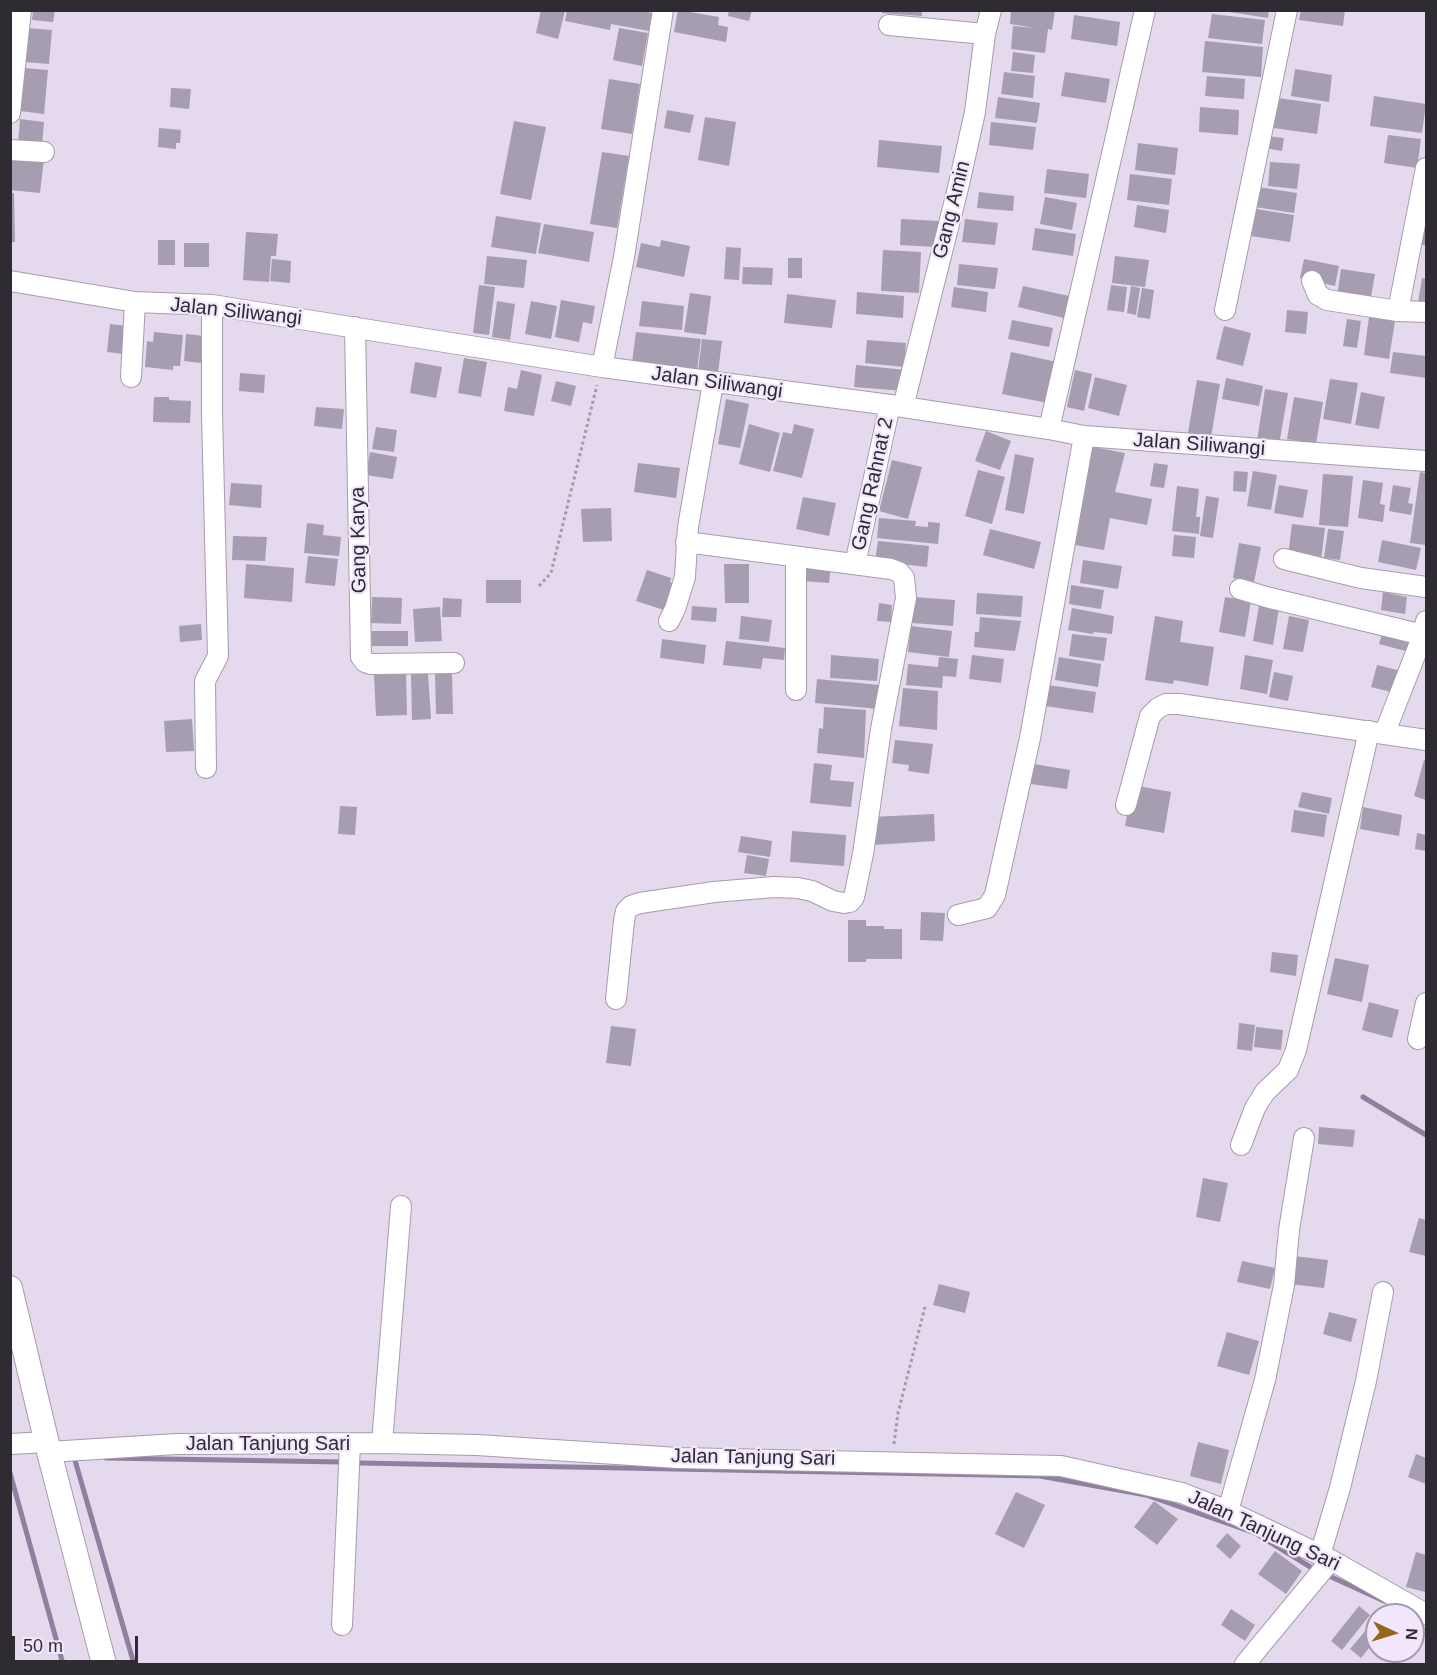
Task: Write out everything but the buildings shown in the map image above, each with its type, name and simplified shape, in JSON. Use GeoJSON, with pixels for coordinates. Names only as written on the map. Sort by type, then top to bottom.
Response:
{"type":"FeatureCollection","features":[{"type":"Feature","properties":{"kind":"main road"},"geometry":{"type":"LineString","coordinates":[[10,1288],[17,1341],[48,1447],[104,1665]]}},
{"type":"Feature","properties":{"kind":"street"},"geometry":{"type":"LineString","coordinates":[[602,367],[624,257],[663,10]]}},
{"type":"Feature","properties":{"kind":"street","name":"Gang Amin"},"geometry":{"type":"LineString","coordinates":[[897,406],[962,174],[992,10]]}},
{"type":"Feature","properties":{"kind":"street"},"geometry":{"type":"LineString","coordinates":[[1049,429],[1145,10]]}},
{"type":"Feature","properties":{"kind":"street"},"geometry":{"type":"LineString","coordinates":[[1225,310],[1287,10]]}},
{"type":"Feature","properties":{"kind":"street"},"geometry":{"type":"LineString","coordinates":[[11,102],[17,19]]}},
{"type":"Feature","properties":{"kind":"street"},"geometry":{"type":"LineString","coordinates":[[889,25],[986,34]]}},
{"type":"Feature","properties":{"kind":"street"},"geometry":{"type":"LineString","coordinates":[[10,150],[44,152]]}},
{"type":"Feature","properties":{"kind":"street"},"geometry":{"type":"LineString","coordinates":[[1398,311],[1426,168]]}},
{"type":"Feature","properties":{"kind":"street","name":"Jalan Siliwangi"},"geometry":{"type":"LineString","coordinates":[[10,281],[135,302],[212,305],[602,367],[897,406],[1084,436],[1426,461]]}},
{"type":"Feature","properties":{"kind":"street"},"geometry":{"type":"LineString","coordinates":[[1312,281],[1318,295],[1327,300],[1398,311],[1426,312]]}},
{"type":"Feature","properties":{"kind":"street"},"geometry":{"type":"LineString","coordinates":[[131,377],[135,302]]}},
{"type":"Feature","properties":{"kind":"street"},"geometry":{"type":"LineString","coordinates":[[206,768],[206,681],[218,656],[212,414],[212,305]]}},
{"type":"Feature","properties":{"kind":"street","name":"Gang Karya"},"geometry":{"type":"LineString","coordinates":[[355,327],[361,657],[365,662],[371,664],[454,663]]}},
{"type":"Feature","properties":{"kind":"street"},"geometry":{"type":"LineString","coordinates":[[669,621],[685,577],[686,542],[713,383]]}},
{"type":"Feature","properties":{"kind":"street","name":"Gang Rahnat 2"},"geometry":{"type":"LineString","coordinates":[[855,564],[897,406]]}},
{"type":"Feature","properties":{"kind":"street"},"geometry":{"type":"LineString","coordinates":[[958,915],[987,908],[995,896],[1030,738],[1084,436]]}},
{"type":"Feature","properties":{"kind":"street"},"geometry":{"type":"LineString","coordinates":[[616,999],[624,921],[626,912],[631,906],[714,892],[774,887],[812,891],[833,901],[844,903],[850,902],[854,897],[863,854],[879,740],[906,598],[906,585],[899,572],[686,542]]}},
{"type":"Feature","properties":{"kind":"street"},"geometry":{"type":"LineString","coordinates":[[796,557],[796,690]]}},
{"type":"Feature","properties":{"kind":"street"},"geometry":{"type":"LineString","coordinates":[[1284,560],[1361,578],[1426,587]]}},
{"type":"Feature","properties":{"kind":"street"},"geometry":{"type":"LineString","coordinates":[[1240,589],[1266,597],[1425,628],[1377,732],[1296,1050],[1288,1070],[1265,1092],[1255,1108],[1241,1145]]}},
{"type":"Feature","properties":{"kind":"street"},"geometry":{"type":"LineString","coordinates":[[1126,805],[1150,716],[1166,704],[1426,740]]}},
{"type":"Feature","properties":{"kind":"street"},"geometry":{"type":"LineString","coordinates":[[1418,1040],[1426,1003]]}},
{"type":"Feature","properties":{"kind":"street"},"geometry":{"type":"LineString","coordinates":[[1228,1511],[1267,1369],[1284,1285],[1289,1230],[1304,1138]]}},
{"type":"Feature","properties":{"kind":"street"},"geometry":{"type":"LineString","coordinates":[[382,1443],[401,1206]]}},
{"type":"Feature","properties":{"kind":"street"},"geometry":{"type":"LineString","coordinates":[[1245,1665],[1326,1557],[1366,1381],[1383,1292]]}},
{"type":"Feature","properties":{"kind":"street","name":"Jalan Tanjung Sari"},"geometry":{"type":"LineString","coordinates":[[10,1444],[48,1447],[382,1443],[477,1445],[678,1458],[1061,1466],[1182,1492],[1326,1557],[1426,1614]]}},
{"type":"Feature","properties":{"kind":"street"},"geometry":{"type":"LineString","coordinates":[[342,1625],[350,1444]]}},
{"type":"Feature","properties":{"kind":"path"},"geometry":{"type":"LineString","coordinates":[[539,586],[551,573],[602,367]]}},
{"type":"Feature","properties":{"kind":"path"},"geometry":{"type":"LineString","coordinates":[[892,1461],[898,1413],[925,1307]]}},
{"type":"Feature","properties":{"kind":"waterway"},"geometry":{"type":"LineString","coordinates":[[1363,1097],[1426,1135]]}},
{"type":"Feature","properties":{"kind":"waterway"},"geometry":{"type":"LineString","coordinates":[[76,1457],[74,1457],[134,1664]]}},
{"type":"Feature","properties":{"kind":"waterway"},"geometry":{"type":"LineString","coordinates":[[106,1458],[342,1462]]}},
{"type":"Feature","properties":{"kind":"waterway"},"geometry":{"type":"LineString","coordinates":[[360,1463],[1040,1476],[1146,1495],[1249,1531]]}},
{"type":"Feature","properties":{"kind":"waterway"},"geometry":{"type":"LineString","coordinates":[[10,1473],[63,1664]]}},
{"type":"Feature","properties":{"kind":"waterway"},"geometry":{"type":"LineString","coordinates":[[1260,1536],[1312,1568]]}},
{"type":"Feature","properties":{"kind":"waterway"},"geometry":{"type":"LineString","coordinates":[[1327,1575],[1384,1601]]}}]}
